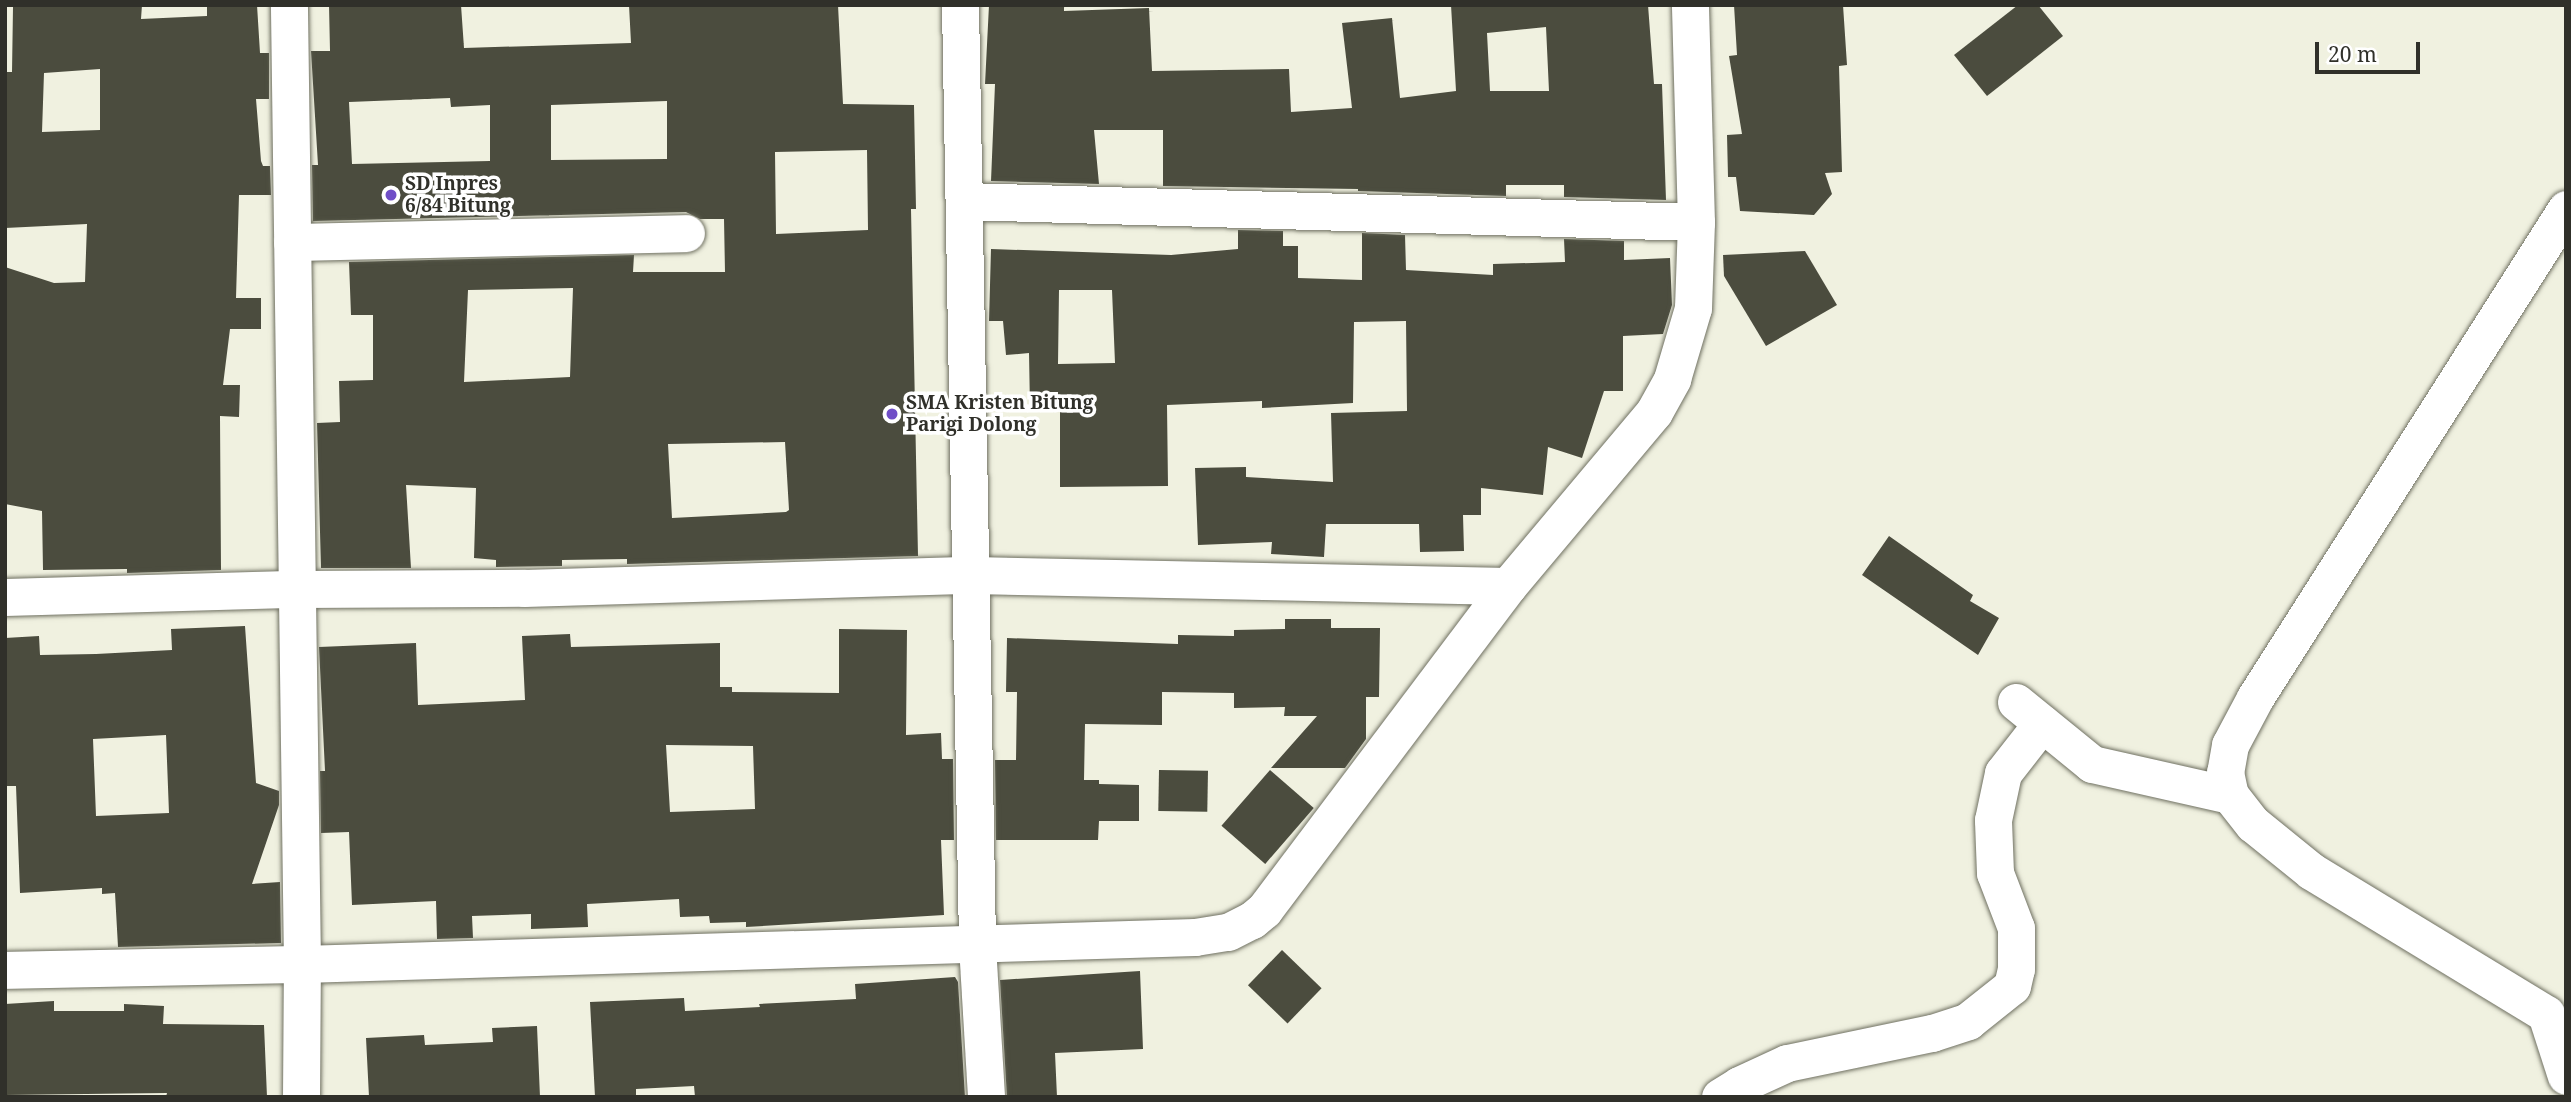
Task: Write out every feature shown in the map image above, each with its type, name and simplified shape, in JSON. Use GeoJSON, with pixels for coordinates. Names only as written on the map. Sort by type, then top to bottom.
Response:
{"type":"FeatureCollection","features":[{"type":"Feature","properties":{"kind":"street"},"geometry":{"type":"LineString","coordinates":[[289,5],[302,964],[301,1097]]}},
{"type":"Feature","properties":{"kind":"street"},"geometry":{"type":"LineString","coordinates":[[960,5],[977,945],[986,1097]]}},
{"type":"Feature","properties":{"kind":"street"},"geometry":{"type":"LineString","coordinates":[[5,970],[302,964],[1195,937],[1228,932],[1252,920],[1264,910],[1508,586],[1654,412],[1672,379],[1693,308],[1696,222],[1690,5]]}},
{"type":"Feature","properties":{"kind":"street"},"geometry":{"type":"LineString","coordinates":[[964,201],[1696,222]]}},
{"type":"Feature","properties":{"kind":"street"},"geometry":{"type":"LineString","coordinates":[[2566,209],[2255,698],[2230,746],[2225,772],[2230,795],[2253,824],[2311,871],[2556,1020],[2566,1076]]}},
{"type":"Feature","properties":{"kind":"street"},"geometry":{"type":"LineString","coordinates":[[292,242],[686,233]]}},
{"type":"Feature","properties":{"kind":"street"},"geometry":{"type":"LineString","coordinates":[[5,597],[297,589],[524,588],[971,575],[1508,586]]}},
{"type":"Feature","properties":{"kind":"street"},"geometry":{"type":"LineString","coordinates":[[1720,1097],[1739,1084],[1787,1063],[1932,1033],[1968,1021],[2012,986],[2016,970],[2016,928],[1996,873],[1993,820],[2003,773],[2029,712],[2092,764],[2230,795]]}},
{"type":"Feature","properties":{"kind":"building"},"geometry":{"type":"Polygon","coordinates":[[[142,5],[141,19],[207,16],[207,5],[257,5],[260,53],[269,53],[269,99],[256,99],[261,161],[263,166],[270,166],[271,195],[239,195],[236,298],[261,298],[261,329],[230,329],[223,385],[240,385],[239,417],[220,416],[221,570],[127,573],[127,569],[43,570],[42,511],[5,504],[5,267],[54,283],[85,282],[87,224],[5,228],[5,72],[12,72],[13,7],[142,5]],[[100,69],[44,73],[42,132],[100,130],[100,69]]]}},
{"type":"Feature","properties":{"kind":"building"},"geometry":{"type":"Polygon","coordinates":[[[329,5],[461,5],[464,48],[631,43],[629,5],[838,5],[843,104],[914,105],[916,209],[911,209],[918,556],[627,564],[627,559],[562,560],[562,566],[496,567],[496,560],[474,558],[476,488],[406,485],[411,568],[321,568],[317,423],[340,422],[339,381],[373,380],[373,315],[351,315],[349,262],[634,255],[633,272],[725,272],[724,219],[700,219],[686,212],[313,221],[312,165],[318,165],[311,51],[330,51],[329,5]],[[450,98],[349,102],[352,164],[490,161],[490,105],[451,107],[450,98]],[[667,101],[551,105],[551,160],[667,159],[667,101]],[[867,150],[775,152],[776,234],[868,230],[867,150]],[[573,288],[468,290],[464,382],[570,377],[573,288]],[[785,442],[668,444],[672,518],[789,510],[785,442]]]}},
{"type":"Feature","properties":{"kind":"building"},"geometry":{"type":"Polygon","coordinates":[[[989,5],[1064,5],[1064,11],[1149,8],[1152,71],[1289,69],[1291,112],[1352,108],[1342,23],[1392,18],[1400,98],[1456,91],[1451,5],[1648,5],[1654,84],[1662,84],[1666,200],[1564,197],[1564,185],[1506,185],[1506,196],[1358,189],[1163,186],[1163,130],[1094,130],[1099,184],[991,181],[995,84],[985,84],[989,5]],[[1546,27],[1487,33],[1490,91],[1549,91],[1546,27]]]}},
{"type":"Feature","properties":{"kind":"building"},"geometry":{"type":"Polygon","coordinates":[[[1734,5],[1843,5],[1847,65],[1839,66],[1842,172],[1825,173],[1832,194],[1814,215],[1740,211],[1736,177],[1728,177],[1727,135],[1742,134],[1729,56],[1737,55],[1734,5]]]}},
{"type":"Feature","properties":{"kind":"building"},"geometry":{"type":"Polygon","coordinates":[[[2018,5],[2038,5],[2063,36],[1987,96],[1954,55],[2018,5]]]}},
{"type":"Feature","properties":{"kind":"building"},"geometry":{"type":"Polygon","coordinates":[[[1238,230],[1283,231],[1283,246],[1298,246],[1298,278],[1362,280],[1362,233],[1405,235],[1406,270],[1493,275],[1493,264],[1565,262],[1564,239],[1624,241],[1624,260],[1670,258],[1672,305],[1663,334],[1623,336],[1623,391],[1604,391],[1582,458],[1548,447],[1543,495],[1481,488],[1481,515],[1463,515],[1464,551],[1420,552],[1419,524],[1326,524],[1324,557],[1271,554],[1272,542],[1198,545],[1195,468],[1246,467],[1246,477],[1333,482],[1331,413],[1407,411],[1406,321],[1354,322],[1353,403],[1262,408],[1262,401],[1167,405],[1168,486],[1060,487],[1060,409],[1030,409],[1029,353],[1006,355],[1003,321],[989,321],[991,249],[1171,255],[1238,249],[1238,230]],[[1059,290],[1058,364],[1115,363],[1112,290],[1059,290]]]}},
{"type":"Feature","properties":{"kind":"building"},"geometry":{"type":"Polygon","coordinates":[[[1805,251],[1837,305],[1766,346],[1724,276],[1723,255],[1805,251]]]}},
{"type":"Feature","properties":{"kind":"building"},"geometry":{"type":"Polygon","coordinates":[[[1889,536],[1973,595],[1970,601],[1999,618],[1978,655],[1862,575],[1889,536]]]}},
{"type":"Feature","properties":{"kind":"building"},"geometry":{"type":"Polygon","coordinates":[[[1285,619],[1331,619],[1331,628],[1380,628],[1379,697],[1366,697],[1366,739],[1345,768],[1271,768],[1317,716],[1284,716],[1285,707],[1234,708],[1234,693],[1162,692],[1162,725],[1085,724],[1084,780],[1099,780],[1099,784],[1139,785],[1139,821],[1099,821],[1098,840],[996,840],[995,760],[1016,760],[1017,692],[1006,692],[1007,638],[1178,644],[1178,635],[1234,636],[1234,630],[1285,629],[1285,619]]]}},
{"type":"Feature","properties":{"kind":"building"},"geometry":{"type":"Polygon","coordinates":[[[245,626],[256,783],[279,791],[279,805],[252,884],[280,882],[281,943],[118,947],[115,893],[102,894],[102,888],[20,893],[16,786],[5,786],[5,638],[39,636],[40,655],[172,650],[171,629],[245,626]],[[166,735],[93,739],[96,816],[169,813],[166,735]]]}},
{"type":"Feature","properties":{"kind":"building"},"geometry":{"type":"Polygon","coordinates":[[[839,629],[907,630],[906,735],[941,733],[942,759],[953,759],[954,840],[941,840],[944,915],[746,927],[746,922],[710,923],[709,916],[680,917],[679,899],[587,904],[588,927],[531,929],[531,914],[472,916],[473,938],[437,939],[436,901],[352,905],[349,832],[321,833],[320,771],[325,771],[319,647],[416,643],[418,705],[525,700],[522,636],[570,634],[571,647],[720,643],[720,687],[732,687],[732,692],[839,693],[839,629]],[[666,745],[670,812],[755,809],[753,746],[666,745]]]}},
{"type":"Feature","properties":{"kind":"building"},"geometry":{"type":"Polygon","coordinates":[[[1159,770],[1208,771],[1207,812],[1158,811],[1159,770]]]}},
{"type":"Feature","properties":{"kind":"building"},"geometry":{"type":"Polygon","coordinates":[[[1270,770],[1314,808],[1265,864],[1221,826],[1270,770]]]}},
{"type":"Feature","properties":{"kind":"building"},"geometry":{"type":"Polygon","coordinates":[[[1282,950],[1322,988],[1288,1023],[1248,985],[1282,950]]]}},
{"type":"Feature","properties":{"kind":"building"},"geometry":{"type":"Polygon","coordinates":[[[1140,971],[1143,1049],[1055,1053],[1057,1097],[1007,1097],[1000,980],[1140,971]]]}},
{"type":"Feature","properties":{"kind":"building"},"geometry":{"type":"Polygon","coordinates":[[[955,977],[958,982],[965,1097],[695,1097],[694,1086],[636,1089],[636,1097],[595,1097],[590,1002],[684,998],[685,1011],[760,1007],[759,1004],[856,999],[855,984],[955,977]]]}},
{"type":"Feature","properties":{"kind":"building"},"geometry":{"type":"Polygon","coordinates":[[[54,1001],[54,1011],[124,1011],[124,1004],[164,1006],[163,1024],[264,1025],[267,1097],[166,1097],[167,1093],[5,1095],[5,1004],[54,1001]]]}},
{"type":"Feature","properties":{"kind":"building"},"geometry":{"type":"Polygon","coordinates":[[[537,1026],[540,1097],[369,1097],[366,1038],[424,1035],[425,1045],[493,1042],[492,1028],[537,1026]]]}},
{"type":"Feature","properties":{"kind":"place","name":"SD Inpres 6/84 Bitung"},"geometry":{"type":"Point","coordinates":[391,195]}},
{"type":"Feature","properties":{"kind":"place","name":"SMA Kristen Bitung Parigi Dolong"},"geometry":{"type":"Point","coordinates":[892,414]}}]}
